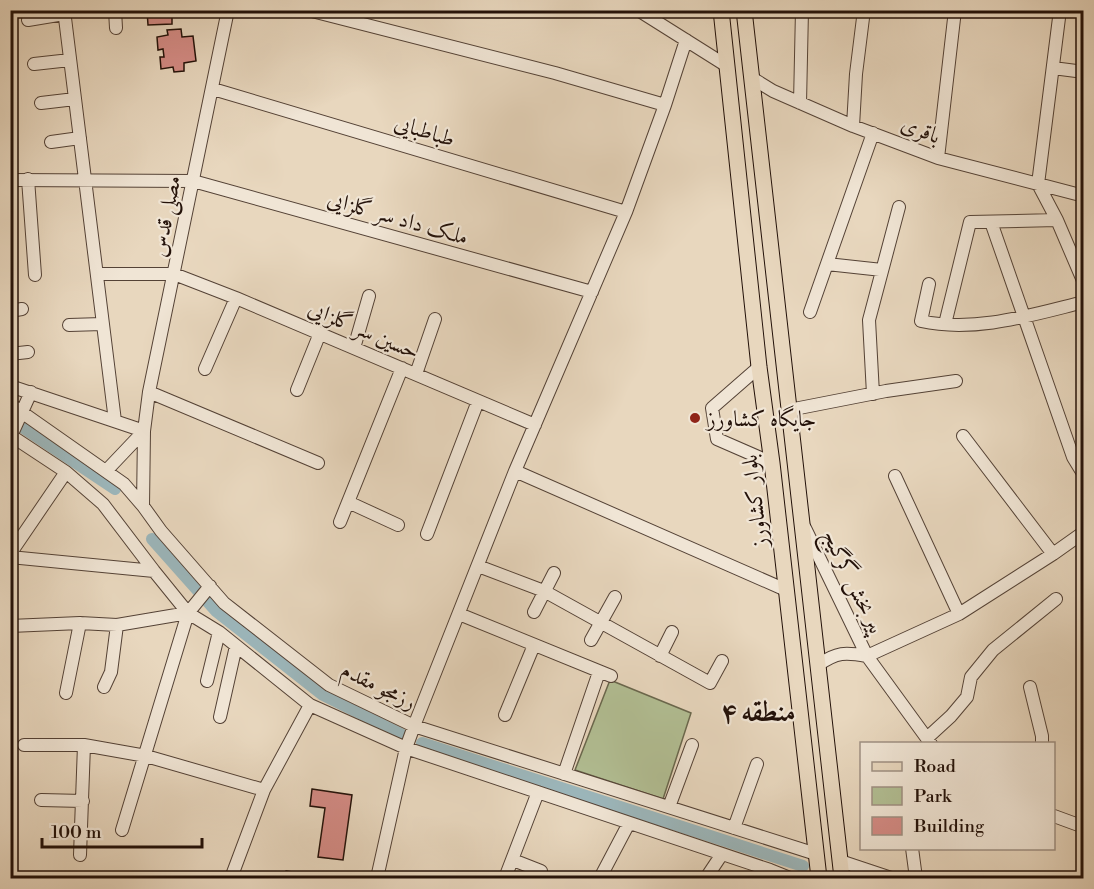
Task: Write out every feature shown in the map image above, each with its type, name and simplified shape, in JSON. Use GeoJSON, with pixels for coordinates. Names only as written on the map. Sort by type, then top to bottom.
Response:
{"type":"FeatureCollection","features":[{"type":"Feature","properties":{"kind":"main road","name":"بلوار کشاورز"},"geometry":{"type":"LineString","coordinates":[[721,10],[759,367],[819,879]]}},
{"type":"Feature","properties":{"kind":"main road","name":"بلوار کشاورز"},"geometry":{"type":"LineString","coordinates":[[744,10],[842,879]]}},
{"type":"Feature","properties":{"kind":"street"},"geometry":{"type":"LineString","coordinates":[[115,10],[116,28]]}},
{"type":"Feature","properties":{"kind":"street","name":"مصلی قدس"},"geometry":{"type":"LineString","coordinates":[[143,506],[144,431],[149,392],[228,10]]}},
{"type":"Feature","properties":{"kind":"street"},"geometry":{"type":"LineString","coordinates":[[308,10],[555,73],[665,105]]}},
{"type":"Feature","properties":{"kind":"street"},"geometry":{"type":"LineString","coordinates":[[638,10],[727,66]]}},
{"type":"Feature","properties":{"kind":"street"},"geometry":{"type":"LineString","coordinates":[[800,103],[802,10]]}},
{"type":"Feature","properties":{"kind":"street"},"geometry":{"type":"LineString","coordinates":[[852,126],[864,10]]}},
{"type":"Feature","properties":{"kind":"street"},"geometry":{"type":"LineString","coordinates":[[938,158],[956,10]]}},
{"type":"Feature","properties":{"kind":"street"},"geometry":{"type":"LineString","coordinates":[[1060,10],[1038,184],[1057,220],[1083,283]]}},
{"type":"Feature","properties":{"kind":"street"},"geometry":{"type":"LineString","coordinates":[[28,20],[64,13],[115,421]]}},
{"type":"Feature","properties":{"kind":"street"},"geometry":{"type":"LineString","coordinates":[[378,875],[406,748],[414,726],[516,471],[626,212],[686,40]]}},
{"type":"Feature","properties":{"kind":"street"},"geometry":{"type":"LineString","coordinates":[[34,63],[70,60]]}},
{"type":"Feature","properties":{"kind":"street"},"geometry":{"type":"LineString","coordinates":[[1053,68],[1083,72]]}},
{"type":"Feature","properties":{"kind":"street","name":"باقری"},"geometry":{"type":"LineString","coordinates":[[752,78],[773,91],[852,126],[938,158],[1083,196]]}},
{"type":"Feature","properties":{"kind":"street","name":"طباطبایی"},"geometry":{"type":"LineString","coordinates":[[213,88],[626,212]]}},
{"type":"Feature","properties":{"kind":"street"},"geometry":{"type":"LineString","coordinates":[[41,103],[75,99]]}},
{"type":"Feature","properties":{"kind":"street"},"geometry":{"type":"LineString","coordinates":[[810,312],[873,133]]}},
{"type":"Feature","properties":{"kind":"street"},"geometry":{"type":"LineString","coordinates":[[51,142],[80,138]]}},
{"type":"Feature","properties":{"kind":"street"},"geometry":{"type":"LineString","coordinates":[[28,179],[35,275]]}},
{"type":"Feature","properties":{"kind":"street","name":"ملک داد سر گلزایی"},"geometry":{"type":"LineString","coordinates":[[10,180],[193,181],[592,292]]}},
{"type":"Feature","properties":{"kind":"street"},"geometry":{"type":"LineString","coordinates":[[873,394],[868,320],[899,207]]}},
{"type":"Feature","properties":{"kind":"street"},"geometry":{"type":"LineString","coordinates":[[945,324],[970,222],[1057,220]]}},
{"type":"Feature","properties":{"kind":"street"},"geometry":{"type":"LineString","coordinates":[[991,222],[1073,457],[1083,475]]}},
{"type":"Feature","properties":{"kind":"street"},"geometry":{"type":"LineString","coordinates":[[827,264],[882,270]]}},
{"type":"Feature","properties":{"kind":"street"},"geometry":{"type":"LineString","coordinates":[[97,274],[174,274]]}},
{"type":"Feature","properties":{"kind":"street","name":"حسین سر گلزایی"},"geometry":{"type":"LineString","coordinates":[[174,274],[320,333],[535,425]]}},
{"type":"Feature","properties":{"kind":"street"},"geometry":{"type":"LineString","coordinates":[[929,284],[921,321],[945,324],[986,324],[1083,302]]}},
{"type":"Feature","properties":{"kind":"street"},"geometry":{"type":"LineString","coordinates":[[354,348],[369,296]]}},
{"type":"Feature","properties":{"kind":"street"},"geometry":{"type":"LineString","coordinates":[[205,369],[236,298]]}},
{"type":"Feature","properties":{"kind":"street"},"geometry":{"type":"LineString","coordinates":[[416,374],[435,319]]}},
{"type":"Feature","properties":{"kind":"street"},"geometry":{"type":"LineString","coordinates":[[69,325],[102,324]]}},
{"type":"Feature","properties":{"kind":"street"},"geometry":{"type":"LineString","coordinates":[[297,390],[320,333]]}},
{"type":"Feature","properties":{"kind":"street"},"geometry":{"type":"LineString","coordinates":[[10,354],[28,352]]}},
{"type":"Feature","properties":{"kind":"street"},"geometry":{"type":"LineString","coordinates":[[759,367],[712,408],[717,439],[772,463]]}},
{"type":"Feature","properties":{"kind":"street"},"geometry":{"type":"LineString","coordinates":[[340,522],[402,368]]}},
{"type":"Feature","properties":{"kind":"street"},"geometry":{"type":"LineString","coordinates":[[789,410],[956,381]]}},
{"type":"Feature","properties":{"kind":"street"},"geometry":{"type":"LineString","coordinates":[[10,386],[144,431],[106,471]]}},
{"type":"Feature","properties":{"kind":"street"},"geometry":{"type":"LineString","coordinates":[[11,435],[31,392]]}},
{"type":"Feature","properties":{"kind":"street"},"geometry":{"type":"LineString","coordinates":[[149,392],[318,463]]}},
{"type":"Feature","properties":{"kind":"street"},"geometry":{"type":"LineString","coordinates":[[427,534],[478,401]]}},
{"type":"Feature","properties":{"kind":"street","name":"رزمجو مقدم"},"geometry":{"type":"LineString","coordinates":[[10,404],[124,484],[207,589],[329,685],[414,726],[816,854]]}},
{"type":"Feature","properties":{"kind":"street","name":"رزمجو مقدم"},"geometry":{"type":"LineString","coordinates":[[11,435],[66,472],[103,504],[154,571],[191,609],[310,705],[406,748],[790,879]]}},
{"type":"Feature","properties":{"kind":"street"},"geometry":{"type":"LineString","coordinates":[[963,436],[1053,554]]}},
{"type":"Feature","properties":{"kind":"street"},"geometry":{"type":"LineString","coordinates":[[516,471],[786,590]]}},
{"type":"Feature","properties":{"kind":"street"},"geometry":{"type":"LineString","coordinates":[[66,472],[10,556],[154,571]]}},
{"type":"Feature","properties":{"kind":"street"},"geometry":{"type":"LineString","coordinates":[[895,477],[959,614]]}},
{"type":"Feature","properties":{"kind":"street"},"geometry":{"type":"LineString","coordinates":[[348,502],[398,525]]}},
{"type":"Feature","properties":{"kind":"street","name":"پیر بخش گرگیج"},"geometry":{"type":"LineString","coordinates":[[802,524],[867,656],[930,742]]}},
{"type":"Feature","properties":{"kind":"street"},"geometry":{"type":"LineString","coordinates":[[867,656],[959,614],[1053,554],[1083,532]]}},
{"type":"Feature","properties":{"kind":"street"},"geometry":{"type":"LineString","coordinates":[[478,566],[544,591],[710,683],[722,661]]}},
{"type":"Feature","properties":{"kind":"street"},"geometry":{"type":"LineString","coordinates":[[534,612],[554,573]]}},
{"type":"Feature","properties":{"kind":"street"},"geometry":{"type":"LineString","coordinates":[[122,830],[191,609],[207,589]]}},
{"type":"Feature","properties":{"kind":"street"},"geometry":{"type":"LineString","coordinates":[[591,640],[615,597]]}},
{"type":"Feature","properties":{"kind":"street"},"geometry":{"type":"LineString","coordinates":[[930,742],[967,697],[971,677],[993,650],[1056,599]]}},
{"type":"Feature","properties":{"kind":"street"},"geometry":{"type":"LineString","coordinates":[[10,626],[80,623],[117,625],[191,609]]}},
{"type":"Feature","properties":{"kind":"street"},"geometry":{"type":"LineString","coordinates":[[459,614],[605,674],[564,774]]}},
{"type":"Feature","properties":{"kind":"street"},"geometry":{"type":"LineString","coordinates":[[66,693],[80,623]]}},
{"type":"Feature","properties":{"kind":"street"},"geometry":{"type":"LineString","coordinates":[[104,687],[111,672],[117,625]]}},
{"type":"Feature","properties":{"kind":"street"},"geometry":{"type":"LineString","coordinates":[[207,681],[219,632]]}},
{"type":"Feature","properties":{"kind":"street"},"geometry":{"type":"LineString","coordinates":[[660,656],[672,632]]}},
{"type":"Feature","properties":{"kind":"street"},"geometry":{"type":"LineString","coordinates":[[505,715],[534,645]]}},
{"type":"Feature","properties":{"kind":"street"},"geometry":{"type":"LineString","coordinates":[[220,717],[236,646]]}},
{"type":"Feature","properties":{"kind":"street","name":"پیر بخش گرگیج"},"geometry":{"type":"LineString","coordinates":[[818,665],[830,657],[847,652],[867,656]]}},
{"type":"Feature","properties":{"kind":"street"},"geometry":{"type":"LineString","coordinates":[[1030,687],[1042,742]]}},
{"type":"Feature","properties":{"kind":"street"},"geometry":{"type":"LineString","coordinates":[[231,879],[264,790],[310,705]]}},
{"type":"Feature","properties":{"kind":"street"},"geometry":{"type":"LineString","coordinates":[[24,744],[84,745],[146,756],[264,790]]}},
{"type":"Feature","properties":{"kind":"street"},"geometry":{"type":"LineString","coordinates":[[80,855],[84,745]]}},
{"type":"Feature","properties":{"kind":"street"},"geometry":{"type":"LineString","coordinates":[[669,807],[692,745]]}},
{"type":"Feature","properties":{"kind":"street"},"geometry":{"type":"LineString","coordinates":[[734,828],[758,764]]}},
{"type":"Feature","properties":{"kind":"street"},"geometry":{"type":"LineString","coordinates":[[505,879],[538,792]]}},
{"type":"Feature","properties":{"kind":"street"},"geometry":{"type":"LineString","coordinates":[[41,800],[83,801]]}},
{"type":"Feature","properties":{"kind":"street"},"geometry":{"type":"LineString","coordinates":[[1055,817],[1083,826]]}},
{"type":"Feature","properties":{"kind":"street"},"geometry":{"type":"LineString","coordinates":[[600,879],[628,823]]}},
{"type":"Feature","properties":{"kind":"street"},"geometry":{"type":"LineString","coordinates":[[912,850],[916,879]]}},
{"type":"Feature","properties":{"kind":"street"},"geometry":{"type":"LineString","coordinates":[[706,879],[722,854]]}},
{"type":"Feature","properties":{"kind":"street"},"geometry":{"type":"LineString","coordinates":[[513,860],[542,871]]}},
{"type":"Feature","properties":{"kind":"street"},"geometry":{"type":"LineString","coordinates":[[840,861],[891,879]]}},
{"type":"Feature","properties":{"kind":"street"},"geometry":{"type":"LineString","coordinates":[[754,865],[755,879]]}},
{"type":"Feature","properties":{"kind":"green space"},"geometry":{"type":"Polygon","coordinates":[[[610,680],[691,713],[663,799],[575,770],[610,680]]]}},
{"type":"Feature","properties":{"kind":"building"},"geometry":{"type":"Polygon","coordinates":[[[147,10],[172,10],[172,24],[148,25],[147,10]]]}},
{"type":"Feature","properties":{"kind":"building"},"geometry":{"type":"Polygon","coordinates":[[[181,29],[182,37],[193,36],[196,61],[184,63],[184,71],[174,72],[173,67],[161,69],[160,57],[164,57],[163,49],[158,50],[157,37],[168,35],[167,30],[181,29]]]}},
{"type":"Feature","properties":{"kind":"building"},"geometry":{"type":"Polygon","coordinates":[[[312,789],[352,795],[343,860],[318,857],[325,808],[310,806],[312,789]]]}},
{"type":"Feature","properties":{"kind":"building"},"geometry":{"type":"Polygon","coordinates":[[[286,871],[332,878],[281,878],[286,871]]]}},
{"type":"Feature","properties":{"kind":"waterway"},"geometry":{"type":"LineString","coordinates":[[10,419],[115,489]]}},
{"type":"Feature","properties":{"kind":"waterway"},"geometry":{"type":"LineString","coordinates":[[152,539],[216,611],[323,695],[401,734]]}},
{"type":"Feature","properties":{"kind":"waterway"},"geometry":{"type":"LineString","coordinates":[[422,743],[803,866]]}},
{"type":"Feature","properties":{"kind":"place","name":"جایگاه کشاورز"},"geometry":{"type":"Point","coordinates":[695,418]}},
{"type":"Feature","properties":{"kind":"district","name":"منطقه ۴"},"geometry":{"type":"Point","coordinates":[758,711]}}]}
